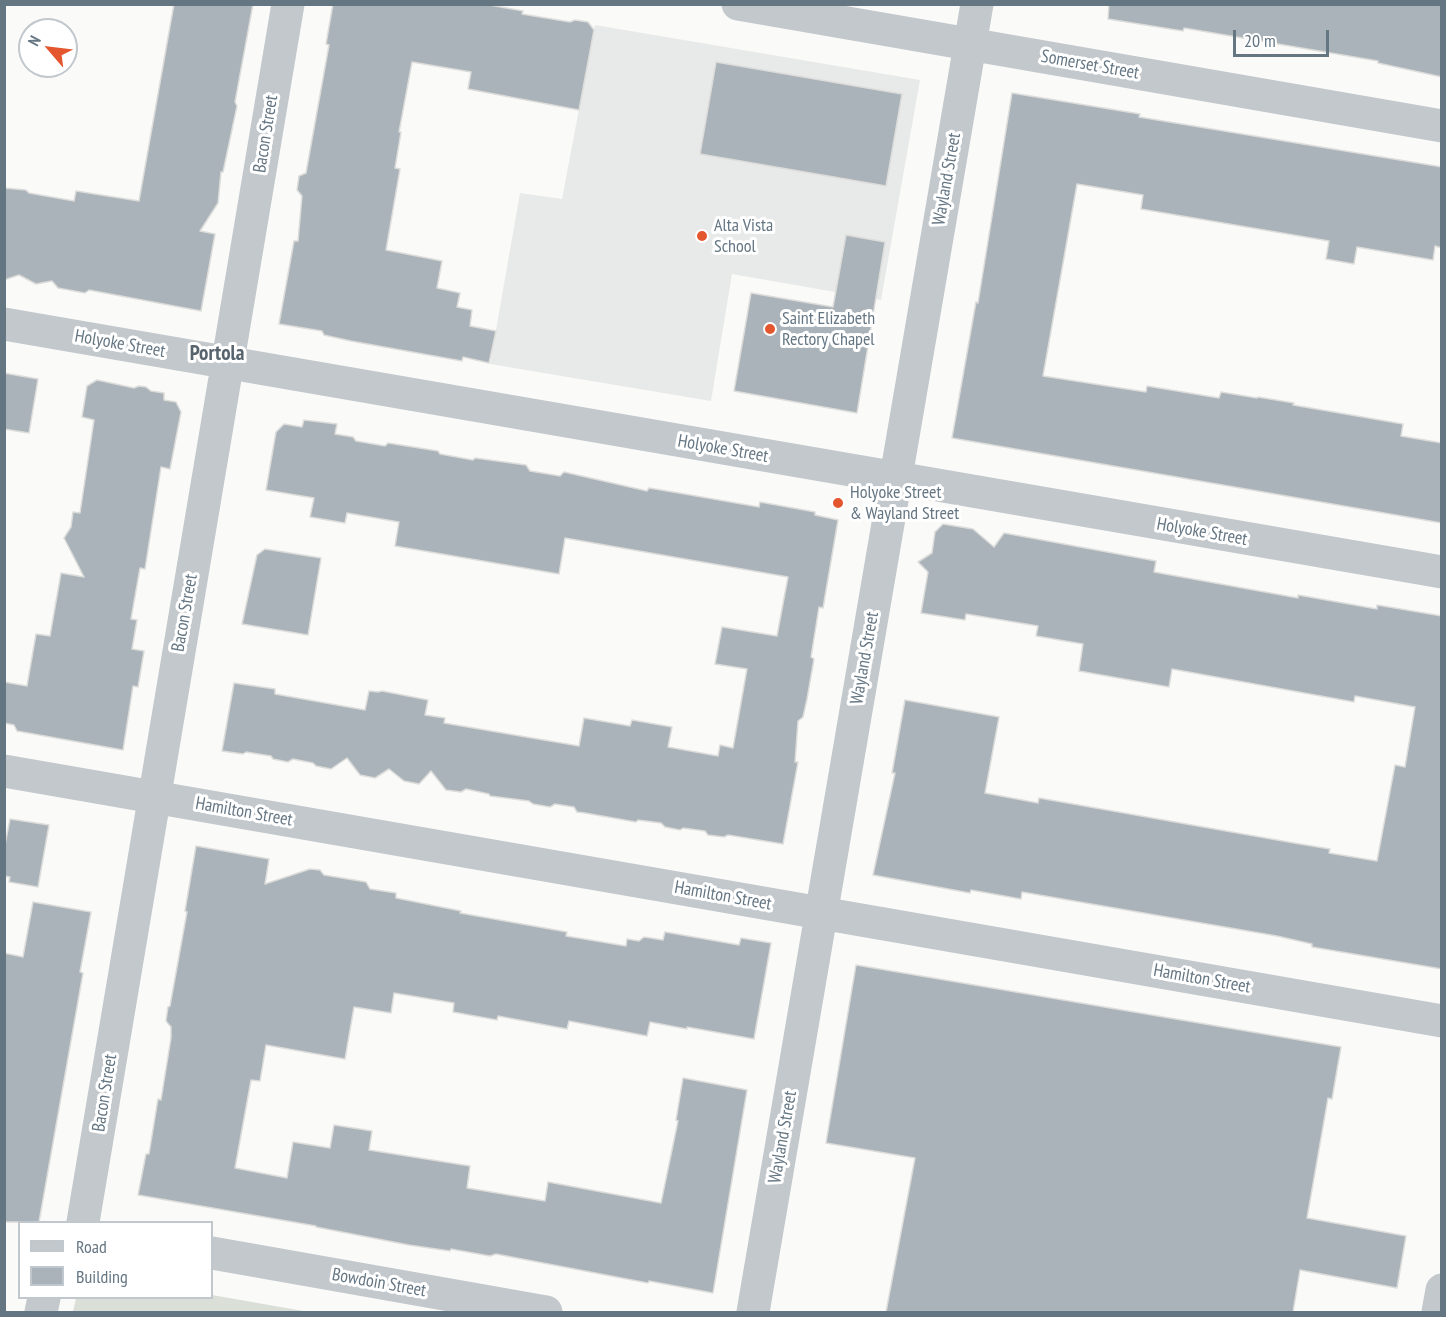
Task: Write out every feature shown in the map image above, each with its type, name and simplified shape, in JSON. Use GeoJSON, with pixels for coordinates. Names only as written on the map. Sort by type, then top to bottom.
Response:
{"type":"FeatureCollection","features":[{"type":"Feature","properties":{"kind":"street","name":"Bacon Street"},"geometry":{"type":"LineString","coordinates":[[83,1221],[288,4]]}},
{"type":"Feature","properties":{"kind":"street","name":"Somerset Street"},"geometry":{"type":"LineString","coordinates":[[738,4],[1442,126]]}},
{"type":"Feature","properties":{"kind":"street","name":"Wayland Street"},"geometry":{"type":"LineString","coordinates":[[753,1312],[977,4]]}},
{"type":"Feature","properties":{"kind":"street","name":"Holyoke Street"},"geometry":{"type":"LineString","coordinates":[[4,324],[1442,572]]}},
{"type":"Feature","properties":{"kind":"street","name":"Hamilton Street"},"geometry":{"type":"LineString","coordinates":[[4,771],[1442,1021]]}},
{"type":"Feature","properties":{"kind":"street","name":"Bowdoin Street"},"geometry":{"type":"LineString","coordinates":[[213,1253],[546,1312]]}},
{"type":"Feature","properties":{"kind":"street"},"geometry":{"type":"LineString","coordinates":[[1438,1312],[1442,1290]]}},
{"type":"Feature","properties":{"kind":"shaded area","name":"Alta Vista School"},"geometry":{"type":"Polygon","coordinates":[[[595,25],[920,80],[881,300],[732,274],[711,401],[490,364],[520,193],[562,199],[595,25]]]}},
{"type":"Feature","properties":{"kind":"shaded area"},"geometry":{"type":"Polygon","coordinates":[[[213,1295],[309,1312],[73,1312],[76,1299],[213,1299],[213,1295]]]}},
{"type":"Feature","properties":{"kind":"building"},"geometry":{"type":"Polygon","coordinates":[[[174,4],[253,4],[235,102],[237,106],[223,172],[221,172],[218,203],[200,231],[215,234],[201,311],[89,290],[85,293],[58,288],[52,281],[36,284],[19,275],[4,280],[4,188],[26,190],[29,193],[74,201],[76,191],[139,201],[174,4]]]}},
{"type":"Feature","properties":{"kind":"building"},"geometry":{"type":"Polygon","coordinates":[[[333,4],[484,4],[523,11],[522,14],[570,22],[575,20],[588,22],[594,30],[579,110],[468,89],[471,72],[412,62],[399,132],[401,132],[395,168],[400,169],[386,250],[442,261],[437,288],[460,293],[457,307],[472,310],[470,326],[496,331],[489,363],[463,357],[462,361],[351,341],[324,335],[322,331],[279,324],[294,241],[298,241],[302,196],[297,190],[299,176],[306,173],[329,45],[326,44],[333,4]]]}},
{"type":"Feature","properties":{"kind":"building"},"geometry":{"type":"Polygon","coordinates":[[[1109,4],[1442,4],[1442,77],[1378,63],[1378,61],[1184,28],[1183,31],[1108,19],[1109,4]]]}},
{"type":"Feature","properties":{"kind":"building"},"geometry":{"type":"Polygon","coordinates":[[[716,62],[902,94],[886,186],[700,154],[716,62]]]}},
{"type":"Feature","properties":{"kind":"building"},"geometry":{"type":"Polygon","coordinates":[[[1012,93],[1140,114],[1139,117],[1442,167],[1442,248],[1435,246],[1433,260],[1357,247],[1354,264],[1326,259],[1329,241],[1141,209],[1143,195],[1077,184],[1043,376],[1146,392],[1147,386],[1219,398],[1221,392],[1294,403],[1293,405],[1403,424],[1401,436],[1442,443],[1442,523],[952,438],[976,302],[978,303],[1012,93]]]}},
{"type":"Feature","properties":{"kind":"building","name":"Saint Elizabeth Rectory Chapel"},"geometry":{"type":"Polygon","coordinates":[[[846,235],[885,242],[857,413],[734,391],[751,293],[833,307],[846,235]]]}},
{"type":"Feature","properties":{"kind":"building"},"geometry":{"type":"Polygon","coordinates":[[[4,373],[38,379],[29,433],[4,429],[4,373]]]}},
{"type":"Feature","properties":{"kind":"building"},"geometry":{"type":"Polygon","coordinates":[[[97,380],[134,388],[146,387],[151,391],[164,393],[164,400],[176,402],[181,412],[170,469],[161,467],[145,569],[140,568],[131,619],[137,620],[132,649],[144,651],[138,687],[133,686],[123,750],[17,731],[14,725],[4,723],[4,682],[27,686],[36,634],[50,636],[61,573],[84,577],[64,538],[71,527],[73,512],[80,513],[94,420],[82,417],[87,386],[97,380]]]}},
{"type":"Feature","properties":{"kind":"building"},"geometry":{"type":"Polygon","coordinates":[[[304,420],[337,424],[335,434],[353,437],[356,441],[385,446],[388,443],[438,451],[440,454],[473,460],[475,458],[526,465],[530,471],[560,476],[564,472],[647,491],[649,488],[759,507],[760,502],[815,512],[815,515],[838,520],[823,608],[819,607],[807,699],[803,717],[798,721],[795,762],[798,762],[783,844],[728,835],[724,837],[708,835],[705,831],[683,828],[680,830],[665,827],[661,823],[638,820],[636,822],[577,812],[574,807],[555,804],[550,807],[529,801],[490,796],[466,789],[461,792],[446,790],[431,771],[419,784],[404,781],[389,769],[375,778],[360,775],[347,758],[331,769],[293,759],[288,762],[273,759],[271,756],[222,751],[234,683],[275,689],[275,694],[365,710],[369,691],[382,691],[428,700],[425,715],[445,718],[444,723],[579,746],[584,718],[630,726],[632,720],[672,727],[668,747],[718,756],[720,745],[733,748],[747,669],[715,664],[722,627],[777,636],[788,577],[565,538],[559,574],[395,546],[399,522],[347,513],[345,523],[310,517],[314,498],[266,490],[276,432],[284,424],[302,427],[304,420]]]}},
{"type":"Feature","properties":{"kind":"building"},"geometry":{"type":"Polygon","coordinates":[[[943,524],[973,529],[994,547],[1004,533],[1156,561],[1154,572],[1298,598],[1298,595],[1377,609],[1377,605],[1442,616],[1442,969],[1312,947],[1312,944],[1277,936],[1022,892],[1021,899],[971,890],[970,893],[873,875],[895,773],[892,773],[905,700],[999,717],[985,793],[1038,803],[1039,798],[1330,849],[1329,853],[1377,861],[1395,765],[1405,767],[1415,707],[1355,696],[1354,702],[1172,669],[1169,687],[1079,671],[1083,644],[1036,636],[1038,626],[966,614],[965,620],[921,613],[928,572],[918,562],[932,553],[935,532],[943,524]]]}},
{"type":"Feature","properties":{"kind":"building"},"geometry":{"type":"Polygon","coordinates":[[[265,549],[321,558],[308,635],[242,624],[257,555],[265,549]]]}},
{"type":"Feature","properties":{"kind":"building"},"geometry":{"type":"Polygon","coordinates":[[[10,819],[49,825],[38,887],[9,882],[10,877],[4,876],[4,850],[10,819]]]}},
{"type":"Feature","properties":{"kind":"building"},"geometry":{"type":"Polygon","coordinates":[[[196,846],[269,859],[265,884],[310,869],[320,870],[324,875],[366,882],[370,889],[396,893],[396,898],[461,911],[460,913],[567,932],[566,936],[626,946],[627,939],[639,941],[644,937],[663,940],[665,932],[739,945],[741,938],[771,943],[754,1039],[650,1022],[647,1036],[569,1021],[567,1029],[498,1016],[497,1020],[453,1012],[454,1003],[394,993],[391,1013],[354,1007],[345,1059],[266,1045],[260,1081],[251,1080],[235,1168],[287,1178],[293,1142],[330,1148],[334,1125],[372,1131],[369,1150],[470,1166],[467,1188],[545,1201],[548,1182],[661,1203],[678,1121],[676,1120],[683,1078],[747,1090],[713,1293],[496,1254],[490,1256],[409,1245],[316,1226],[138,1195],[146,1154],[149,1154],[158,1099],[161,1100],[171,1038],[171,1027],[166,1021],[187,912],[185,911],[196,846]]]}},
{"type":"Feature","properties":{"kind":"building"},"geometry":{"type":"Polygon","coordinates":[[[33,902],[91,912],[80,972],[83,973],[39,1221],[4,1222],[4,953],[23,957],[33,902]]]}},
{"type":"Feature","properties":{"kind":"building"},"geometry":{"type":"Polygon","coordinates":[[[856,965],[1341,1047],[1332,1099],[1328,1098],[1307,1218],[1406,1236],[1397,1288],[1300,1270],[1293,1312],[886,1312],[915,1158],[826,1143],[856,965]]]}},
{"type":"Feature","properties":{"kind":"place","name":"Alta Vista School"},"geometry":{"type":"Point","coordinates":[702,236]}},
{"type":"Feature","properties":{"kind":"place","name":"Saint Elizabeth Rectory Chapel"},"geometry":{"type":"Point","coordinates":[770,329]}},
{"type":"Feature","properties":{"kind":"place","name":"Holyoke Street & Wayland Street"},"geometry":{"type":"Point","coordinates":[838,503]}},
{"type":"Feature","properties":{"kind":"district","name":"Portola"},"geometry":{"type":"Point","coordinates":[217,354]}}]}
